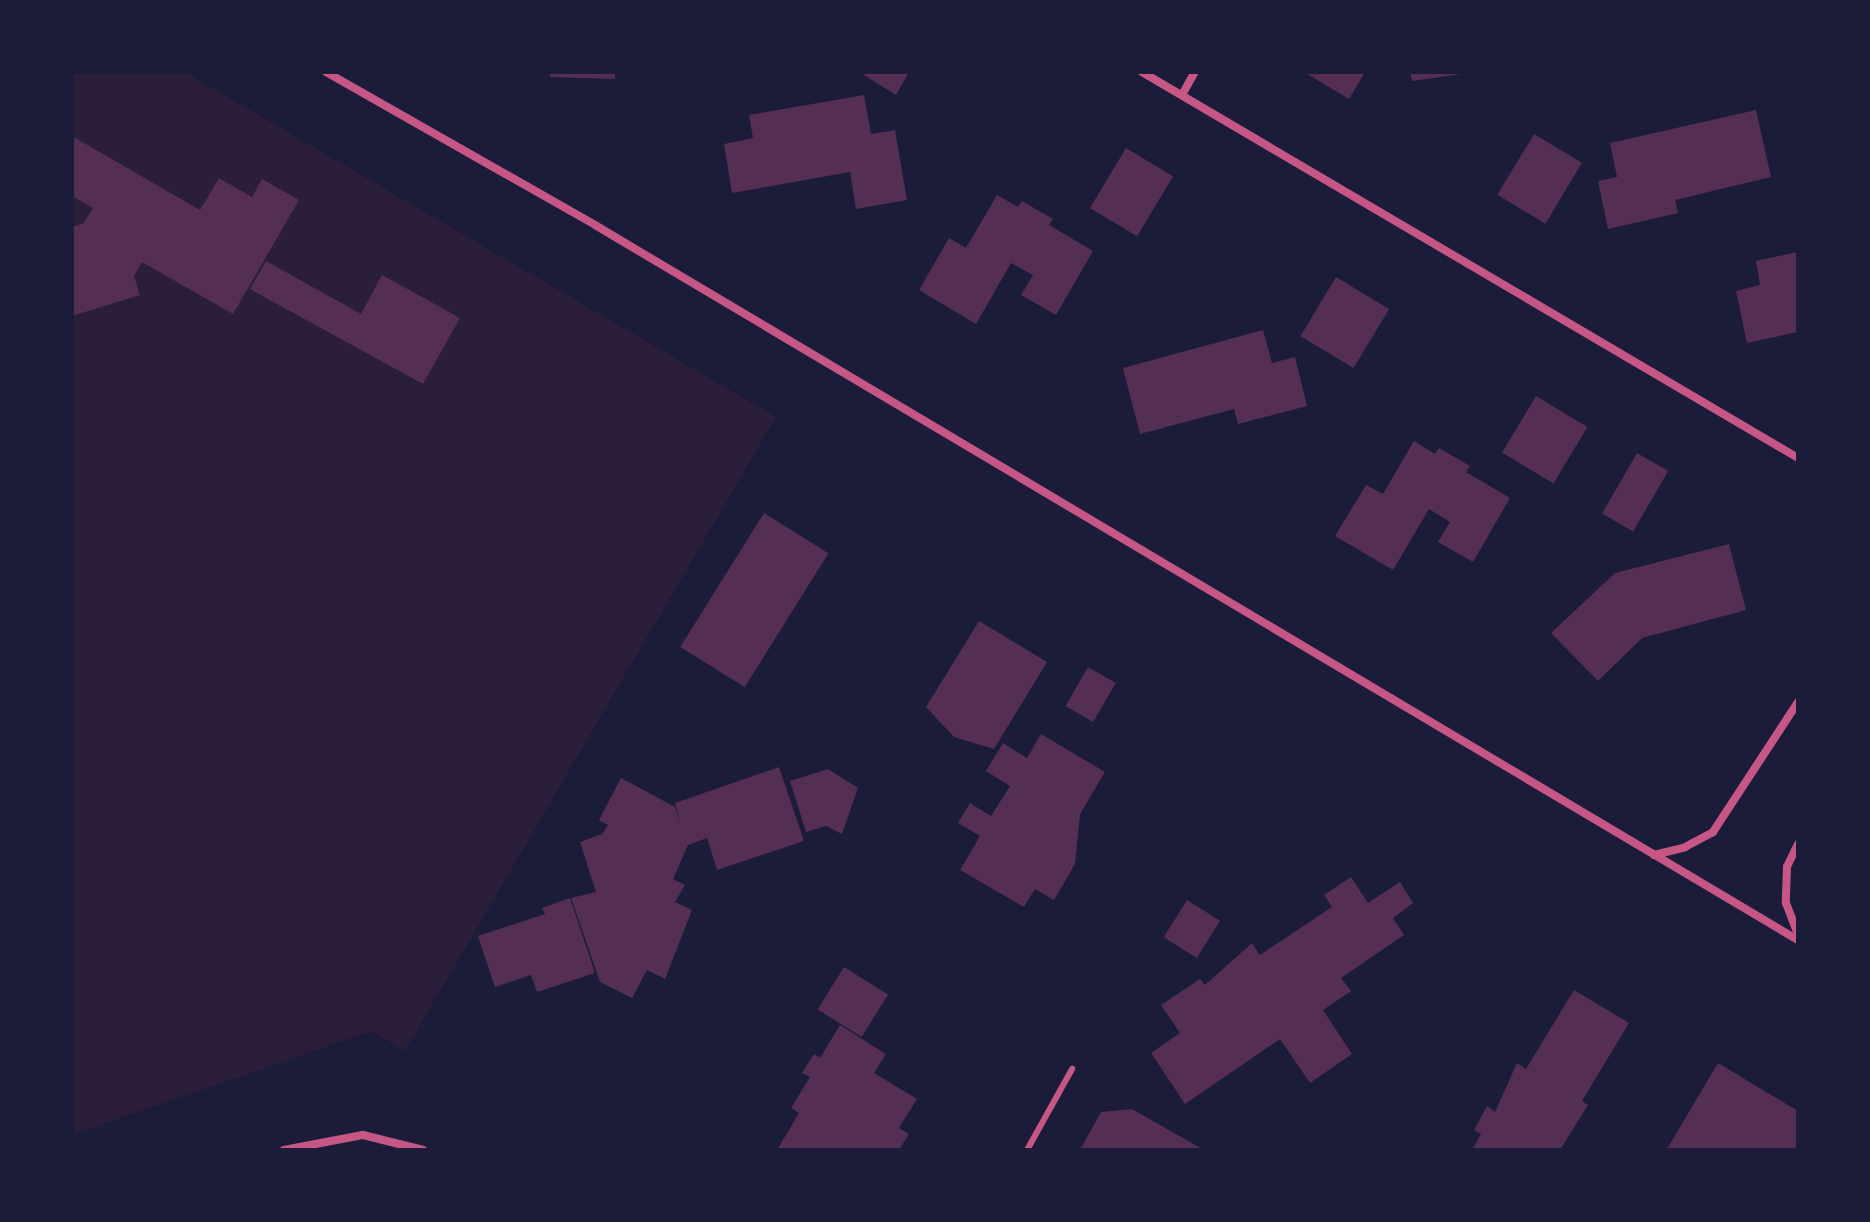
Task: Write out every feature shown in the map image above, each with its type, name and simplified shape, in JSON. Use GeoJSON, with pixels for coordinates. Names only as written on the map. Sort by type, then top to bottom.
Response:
{"type":"FeatureCollection","features":[{"type":"Feature","properties":{"kind":"street"},"geometry":{"type":"LineString","coordinates":[[326,72],[595,225],[1654,855],[1798,937]]}},
{"type":"Feature","properties":{"kind":"street"},"geometry":{"type":"LineString","coordinates":[[1142,72],[1798,458]]}},
{"type":"Feature","properties":{"kind":"street"},"geometry":{"type":"LineString","coordinates":[[1182,95],[1195,72]]}},
{"type":"Feature","properties":{"kind":"street"},"geometry":{"type":"LineString","coordinates":[[1654,855],[1685,847],[1713,832],[1798,702]]}},
{"type":"Feature","properties":{"kind":"street"},"geometry":{"type":"LineString","coordinates":[[1798,844],[1787,867],[1786,903],[1798,937]]}},
{"type":"Feature","properties":{"kind":"street"},"geometry":{"type":"LineString","coordinates":[[284,1150],[363,1135],[423,1150]]}},
{"type":"Feature","properties":{"kind":"lane"},"geometry":{"type":"LineString","coordinates":[[1027,1150],[1072,1069]]}},
{"type":"Feature","properties":{"kind":"shaded area"},"geometry":{"type":"Polygon","coordinates":[[[72,72],[185,72],[776,417],[405,1051],[372,1031],[72,1135],[72,72]]]}},
{"type":"Feature","properties":{"kind":"building"},"geometry":{"type":"Polygon","coordinates":[[[550,72],[615,72],[615,79],[550,77],[550,72]]]}},
{"type":"Feature","properties":{"kind":"building"},"geometry":{"type":"Polygon","coordinates":[[[859,72],[909,72],[896,95],[859,72]]]}},
{"type":"Feature","properties":{"kind":"building"},"geometry":{"type":"Polygon","coordinates":[[[1304,72],[1365,72],[1349,99],[1304,72]]]}},
{"type":"Feature","properties":{"kind":"building"},"geometry":{"type":"Polygon","coordinates":[[[1410,72],[1460,72],[1461,74],[1412,81],[1410,72]]]}},
{"type":"Feature","properties":{"kind":"building"},"geometry":{"type":"Polygon","coordinates":[[[864,95],[871,134],[895,130],[907,200],[856,209],[850,172],[732,193],[724,144],[753,138],[749,115],[864,95]]]}},
{"type":"Feature","properties":{"kind":"building"},"geometry":{"type":"Polygon","coordinates":[[[1756,110],[1771,177],[1675,200],[1678,213],[1608,229],[1598,181],[1617,177],[1610,143],[1756,110]]]}},
{"type":"Feature","properties":{"kind":"building"},"geometry":{"type":"Polygon","coordinates":[[[1534,134],[1582,163],[1545,224],[1497,195],[1534,134]]]}},
{"type":"Feature","properties":{"kind":"building"},"geometry":{"type":"Polygon","coordinates":[[[72,136],[200,210],[219,178],[252,197],[262,179],[299,200],[233,314],[142,262],[134,276],[140,295],[72,316],[72,227],[84,223],[93,208],[72,196],[72,136]]]}},
{"type":"Feature","properties":{"kind":"building"},"geometry":{"type":"Polygon","coordinates":[[[1126,148],[1173,176],[1137,236],[1090,208],[1126,148]]]}},
{"type":"Feature","properties":{"kind":"building"},"geometry":{"type":"Polygon","coordinates":[[[997,195],[1018,207],[1022,201],[1053,219],[1049,225],[1093,251],[1056,315],[1021,295],[1033,275],[1011,263],[976,324],[919,290],[949,238],[966,248],[997,195]]]}},
{"type":"Feature","properties":{"kind":"building"},"geometry":{"type":"Polygon","coordinates":[[[1798,252],[1798,332],[1747,343],[1736,291],[1760,285],[1756,261],[1798,252]]]}},
{"type":"Feature","properties":{"kind":"building"},"geometry":{"type":"Polygon","coordinates":[[[266,261],[361,314],[382,275],[460,318],[423,384],[250,289],[266,261]]]}},
{"type":"Feature","properties":{"kind":"building"},"geometry":{"type":"Polygon","coordinates":[[[1336,277],[1389,309],[1354,368],[1300,336],[1336,277]]]}},
{"type":"Feature","properties":{"kind":"building"},"geometry":{"type":"Polygon","coordinates":[[[1263,330],[1272,363],[1295,357],[1307,406],[1238,424],[1234,409],[1140,434],[1123,368],[1263,330]]]}},
{"type":"Feature","properties":{"kind":"building"},"geometry":{"type":"Polygon","coordinates":[[[1536,396],[1587,427],[1553,483],[1502,453],[1536,396]]]}},
{"type":"Feature","properties":{"kind":"building"},"geometry":{"type":"Polygon","coordinates":[[[1414,441],[1435,454],[1439,448],[1470,466],[1466,472],[1510,498],[1473,562],[1438,542],[1450,522],[1429,509],[1393,570],[1335,536],[1366,485],[1383,494],[1414,441]]]}},
{"type":"Feature","properties":{"kind":"building"},"geometry":{"type":"Polygon","coordinates":[[[1637,453],[1668,471],[1633,532],[1602,514],[1637,453]]]}},
{"type":"Feature","properties":{"kind":"building"},"geometry":{"type":"Polygon","coordinates":[[[764,513],[828,553],[745,687],[680,647],[764,513]]]}},
{"type":"Feature","properties":{"kind":"building"},"geometry":{"type":"Polygon","coordinates":[[[1729,544],[1746,610],[1642,638],[1598,681],[1551,633],[1615,573],[1729,544]]]}},
{"type":"Feature","properties":{"kind":"building"},"geometry":{"type":"Polygon","coordinates":[[[979,621],[1047,662],[994,749],[954,737],[926,707],[979,621]]]}},
{"type":"Feature","properties":{"kind":"building"},"geometry":{"type":"Polygon","coordinates":[[[1088,667],[1116,683],[1093,722],[1066,706],[1088,667]]]}},
{"type":"Feature","properties":{"kind":"building"},"geometry":{"type":"Polygon","coordinates":[[[1041,734],[1105,772],[1080,814],[1075,864],[1054,900],[1035,889],[1024,907],[960,870],[980,836],[958,823],[970,803],[991,816],[1010,786],[986,771],[1003,743],[1027,758],[1041,734]]]}},
{"type":"Feature","properties":{"kind":"building"},"geometry":{"type":"Polygon","coordinates":[[[779,767],[804,841],[717,870],[707,838],[688,845],[673,879],[685,885],[675,902],[692,910],[665,979],[647,970],[632,998],[600,982],[571,898],[596,892],[580,842],[602,834],[608,825],[599,820],[621,778],[675,807],[680,824],[675,803],[779,767]]]}},
{"type":"Feature","properties":{"kind":"building"},"geometry":{"type":"Polygon","coordinates":[[[828,769],[858,788],[842,834],[826,826],[806,832],[790,781],[828,769]]]}},
{"type":"Feature","properties":{"kind":"building"},"geometry":{"type":"Polygon","coordinates":[[[1351,877],[1368,903],[1400,882],[1413,903],[1393,918],[1404,935],[1341,978],[1351,991],[1323,1010],[1352,1054],[1310,1083],[1280,1039],[1185,1104],[1151,1053],[1180,1033],[1161,1005],[1200,979],[1205,985],[1252,943],[1260,955],[1332,907],[1324,895],[1351,877]]]}},
{"type":"Feature","properties":{"kind":"building"},"geometry":{"type":"Polygon","coordinates":[[[570,898],[595,973],[537,992],[531,975],[495,987],[478,936],[545,914],[542,908],[570,898]]]}},
{"type":"Feature","properties":{"kind":"building"},"geometry":{"type":"Polygon","coordinates":[[[1187,900],[1220,921],[1197,958],[1164,937],[1187,900]]]}},
{"type":"Feature","properties":{"kind":"building"},"geometry":{"type":"Polygon","coordinates":[[[844,967],[888,995],[862,1037],[818,1009],[844,967]]]}},
{"type":"Feature","properties":{"kind":"building"},"geometry":{"type":"Polygon","coordinates":[[[1574,990],[1629,1023],[1582,1101],[1588,1105],[1560,1150],[1472,1150],[1481,1134],[1474,1130],[1487,1106],[1495,1112],[1517,1063],[1526,1069],[1574,990]]]}},
{"type":"Feature","properties":{"kind":"building"},"geometry":{"type":"Polygon","coordinates":[[[840,1025],[886,1054],[874,1073],[917,1099],[899,1128],[909,1134],[899,1150],[777,1150],[799,1113],[791,1108],[810,1077],[802,1073],[814,1054],[820,1058],[840,1025]]]}},
{"type":"Feature","properties":{"kind":"building"},"geometry":{"type":"Polygon","coordinates":[[[1718,1063],[1798,1111],[1798,1150],[1667,1149],[1718,1063]]]}},
{"type":"Feature","properties":{"kind":"building"},"geometry":{"type":"Polygon","coordinates":[[[1132,1109],[1204,1150],[1080,1150],[1101,1112],[1132,1109]]]}}]}
